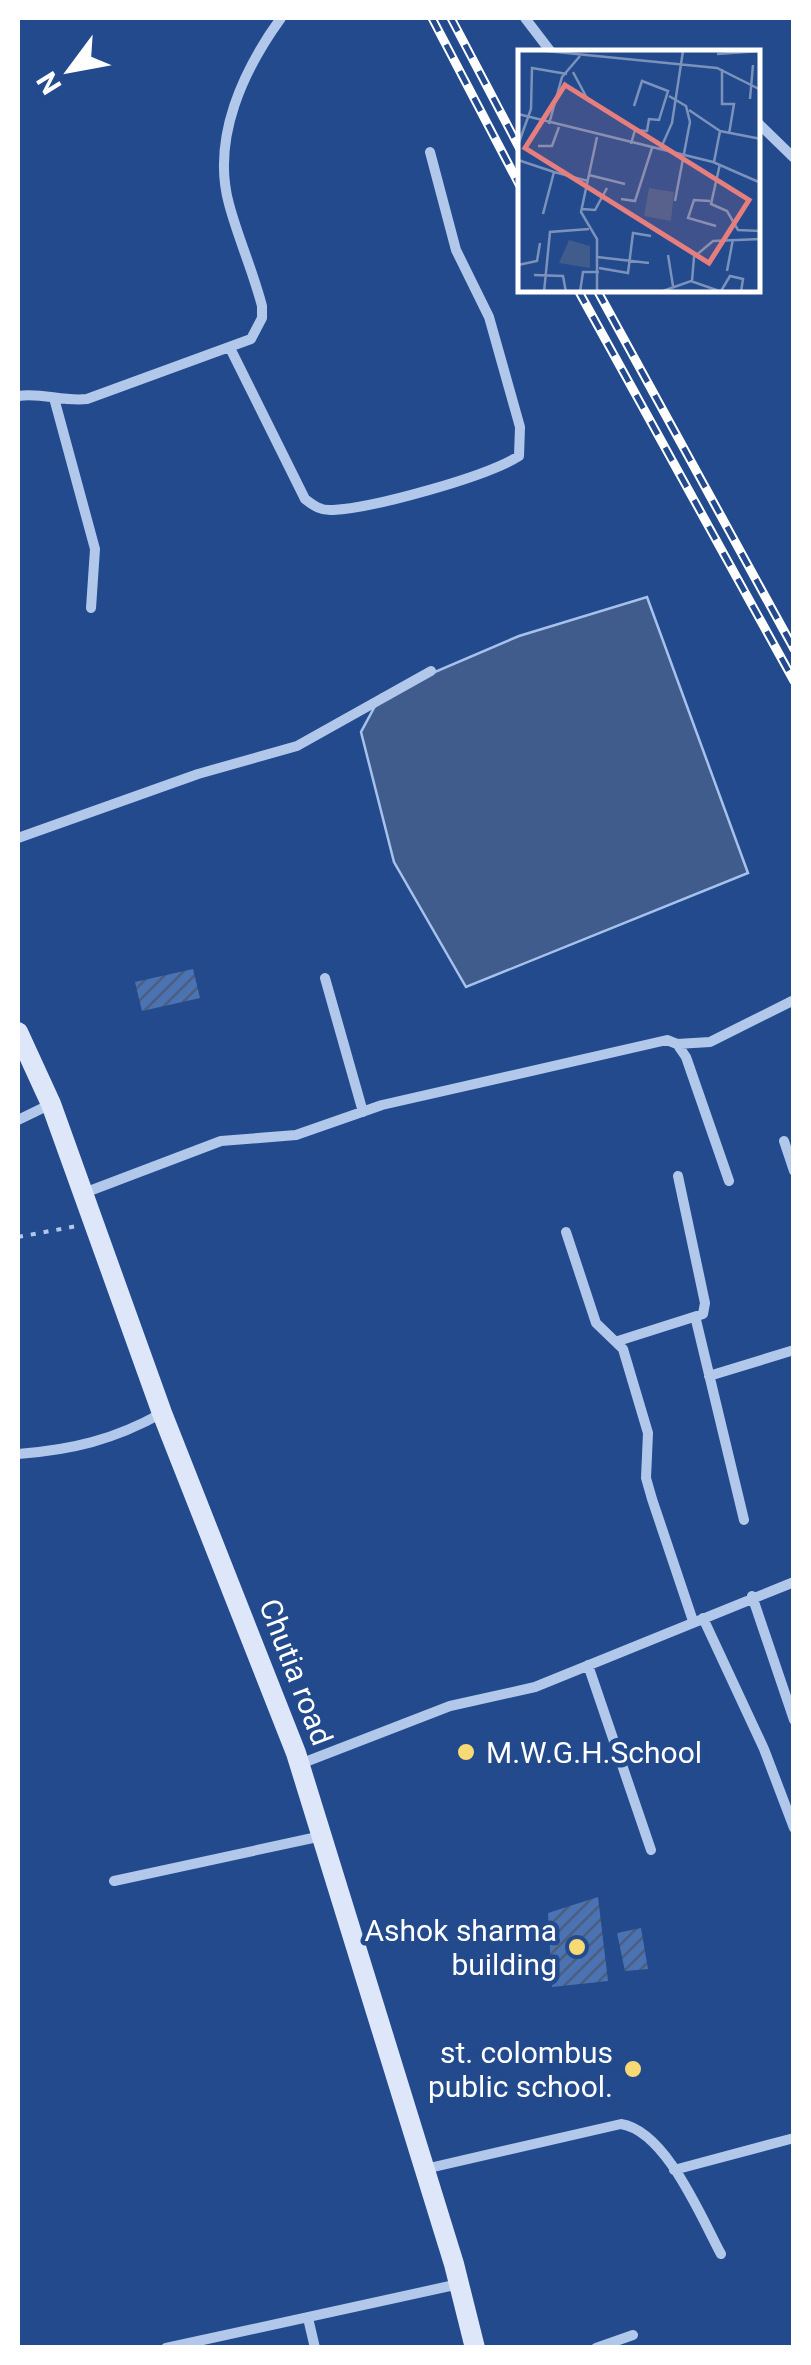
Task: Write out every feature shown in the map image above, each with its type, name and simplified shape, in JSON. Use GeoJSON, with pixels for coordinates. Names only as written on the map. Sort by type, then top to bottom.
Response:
{"type":"FeatureCollection","features":[{"type":"Feature","properties":{"kind":"street"},"geometry":{"type":"LineString","coordinates":[[18,396],[37,393],[87,399],[231,350],[251,339],[262,318],[228,201],[226,143],[245,72],[281,18]]}},
{"type":"Feature","properties":{"kind":"street"},"geometry":{"type":"LineString","coordinates":[[525,18],[549,50]]}},
{"type":"Feature","properties":{"kind":"street"},"geometry":{"type":"LineString","coordinates":[[761,125],[794,158]]}},
{"type":"Feature","properties":{"kind":"street"},"geometry":{"type":"LineString","coordinates":[[231,350],[305,499],[314,507],[330,510],[395,496],[519,456],[520,427],[489,317],[452,238],[430,152]]}},
{"type":"Feature","properties":{"kind":"street"},"geometry":{"type":"LineString","coordinates":[[54,398],[95,549],[91,608]]}},
{"type":"Feature","properties":{"kind":"street"},"geometry":{"type":"LineString","coordinates":[[18,838],[198,774],[297,746],[431,671]]}},
{"type":"Feature","properties":{"kind":"street"},"geometry":{"type":"LineString","coordinates":[[325,978],[364,1112]]}},
{"type":"Feature","properties":{"kind":"street"},"geometry":{"type":"LineString","coordinates":[[83,1193],[222,1141],[296,1136],[364,1112],[650,1042],[710,1042],[794,1000]]}},
{"type":"Feature","properties":{"kind":"street","name":"Chutia road"},"geometry":{"type":"LineString","coordinates":[[18,1032],[51,1104],[162,1414],[300,1764],[425,2169],[475,2348]]}},
{"type":"Feature","properties":{"kind":"street"},"geometry":{"type":"LineString","coordinates":[[677,1044],[686,1056],[728,1181]]}},
{"type":"Feature","properties":{"kind":"street"},"geometry":{"type":"LineString","coordinates":[[18,1120],[51,1104]]}},
{"type":"Feature","properties":{"kind":"street"},"geometry":{"type":"LineString","coordinates":[[784,1141],[794,1171]]}},
{"type":"Feature","properties":{"kind":"street"},"geometry":{"type":"LineString","coordinates":[[678,1176],[705,1303],[696,1320],[744,1520]]}},
{"type":"Feature","properties":{"kind":"street"},"geometry":{"type":"LineString","coordinates":[[566,1232],[596,1324],[618,1340],[648,1432],[646,1478],[652,1499],[698,1619],[764,1749],[794,1828]]}},
{"type":"Feature","properties":{"kind":"street"},"geometry":{"type":"LineString","coordinates":[[618,1340],[696,1320]]}},
{"type":"Feature","properties":{"kind":"street"},"geometry":{"type":"LineString","coordinates":[[709,1376],[794,1350]]}},
{"type":"Feature","properties":{"kind":"street"},"geometry":{"type":"LineString","coordinates":[[18,1454],[77,1449],[128,1432],[162,1414]]}},
{"type":"Feature","properties":{"kind":"street"},"geometry":{"type":"LineString","coordinates":[[300,1764],[450,1706],[534,1687],[794,1582]]}},
{"type":"Feature","properties":{"kind":"street"},"geometry":{"type":"LineString","coordinates":[[752,1596],[794,1720]]}},
{"type":"Feature","properties":{"kind":"street"},"geometry":{"type":"LineString","coordinates":[[588,1665],[651,1850]]}},
{"type":"Feature","properties":{"kind":"street"},"geometry":{"type":"LineString","coordinates":[[114,1881],[322,1836]]}},
{"type":"Feature","properties":{"kind":"street"},"geometry":{"type":"LineString","coordinates":[[425,2169],[621,2124],[636,2126],[674,2170],[721,2254]]}},
{"type":"Feature","properties":{"kind":"street"},"geometry":{"type":"LineString","coordinates":[[674,2170],[794,2138]]}},
{"type":"Feature","properties":{"kind":"street"},"geometry":{"type":"LineString","coordinates":[[166,2348],[459,2284]]}},
{"type":"Feature","properties":{"kind":"street"},"geometry":{"type":"LineString","coordinates":[[308,2318],[316,2348]]}},
{"type":"Feature","properties":{"kind":"street"},"geometry":{"type":"LineString","coordinates":[[596,2348],[633,2335]]}},
{"type":"Feature","properties":{"kind":"path"},"geometry":{"type":"LineString","coordinates":[[18,1237],[94,1222]]}},
{"type":"Feature","properties":{"kind":"water"},"geometry":{"type":"Polygon","coordinates":[[[647,597],[748,873],[466,987],[394,862],[361,732],[381,695],[519,636],[647,597]]]}},
{"type":"Feature","properties":{"kind":"building"},"geometry":{"type":"Polygon","coordinates":[[[193,969],[200,998],[142,1011],[135,982],[193,969]]]}},
{"type":"Feature","properties":{"kind":"building","name":"Ashok sharma building"},"geometry":{"type":"Polygon","coordinates":[[[598,1897],[608,1981],[552,1987],[548,1913],[598,1897]]]}},
{"type":"Feature","properties":{"kind":"building"},"geometry":{"type":"Polygon","coordinates":[[[641,1928],[648,1969],[625,1971],[617,1933],[641,1928]]]}},
{"type":"Feature","properties":{"kind":"railway"},"geometry":{"type":"LineString","coordinates":[[432,18],[518,182]]}},
{"type":"Feature","properties":{"kind":"railway"},"geometry":{"type":"LineString","coordinates":[[451,18],[518,145]]}},
{"type":"Feature","properties":{"kind":"railway"},"geometry":{"type":"LineString","coordinates":[[579,292],[794,681]]}},
{"type":"Feature","properties":{"kind":"railway"},"geometry":{"type":"LineString","coordinates":[[598,292],[794,649]]}},
{"type":"Feature","properties":{"kind":"place","name":"M.W.G.H.School"},"geometry":{"type":"Point","coordinates":[466,1752]}},
{"type":"Feature","properties":{"kind":"place","name":"Ashok sharma building"},"geometry":{"type":"Point","coordinates":[577,1947]}},
{"type":"Feature","properties":{"kind":"place","name":"st. colombus public school."},"geometry":{"type":"Point","coordinates":[633,2069]}}]}
